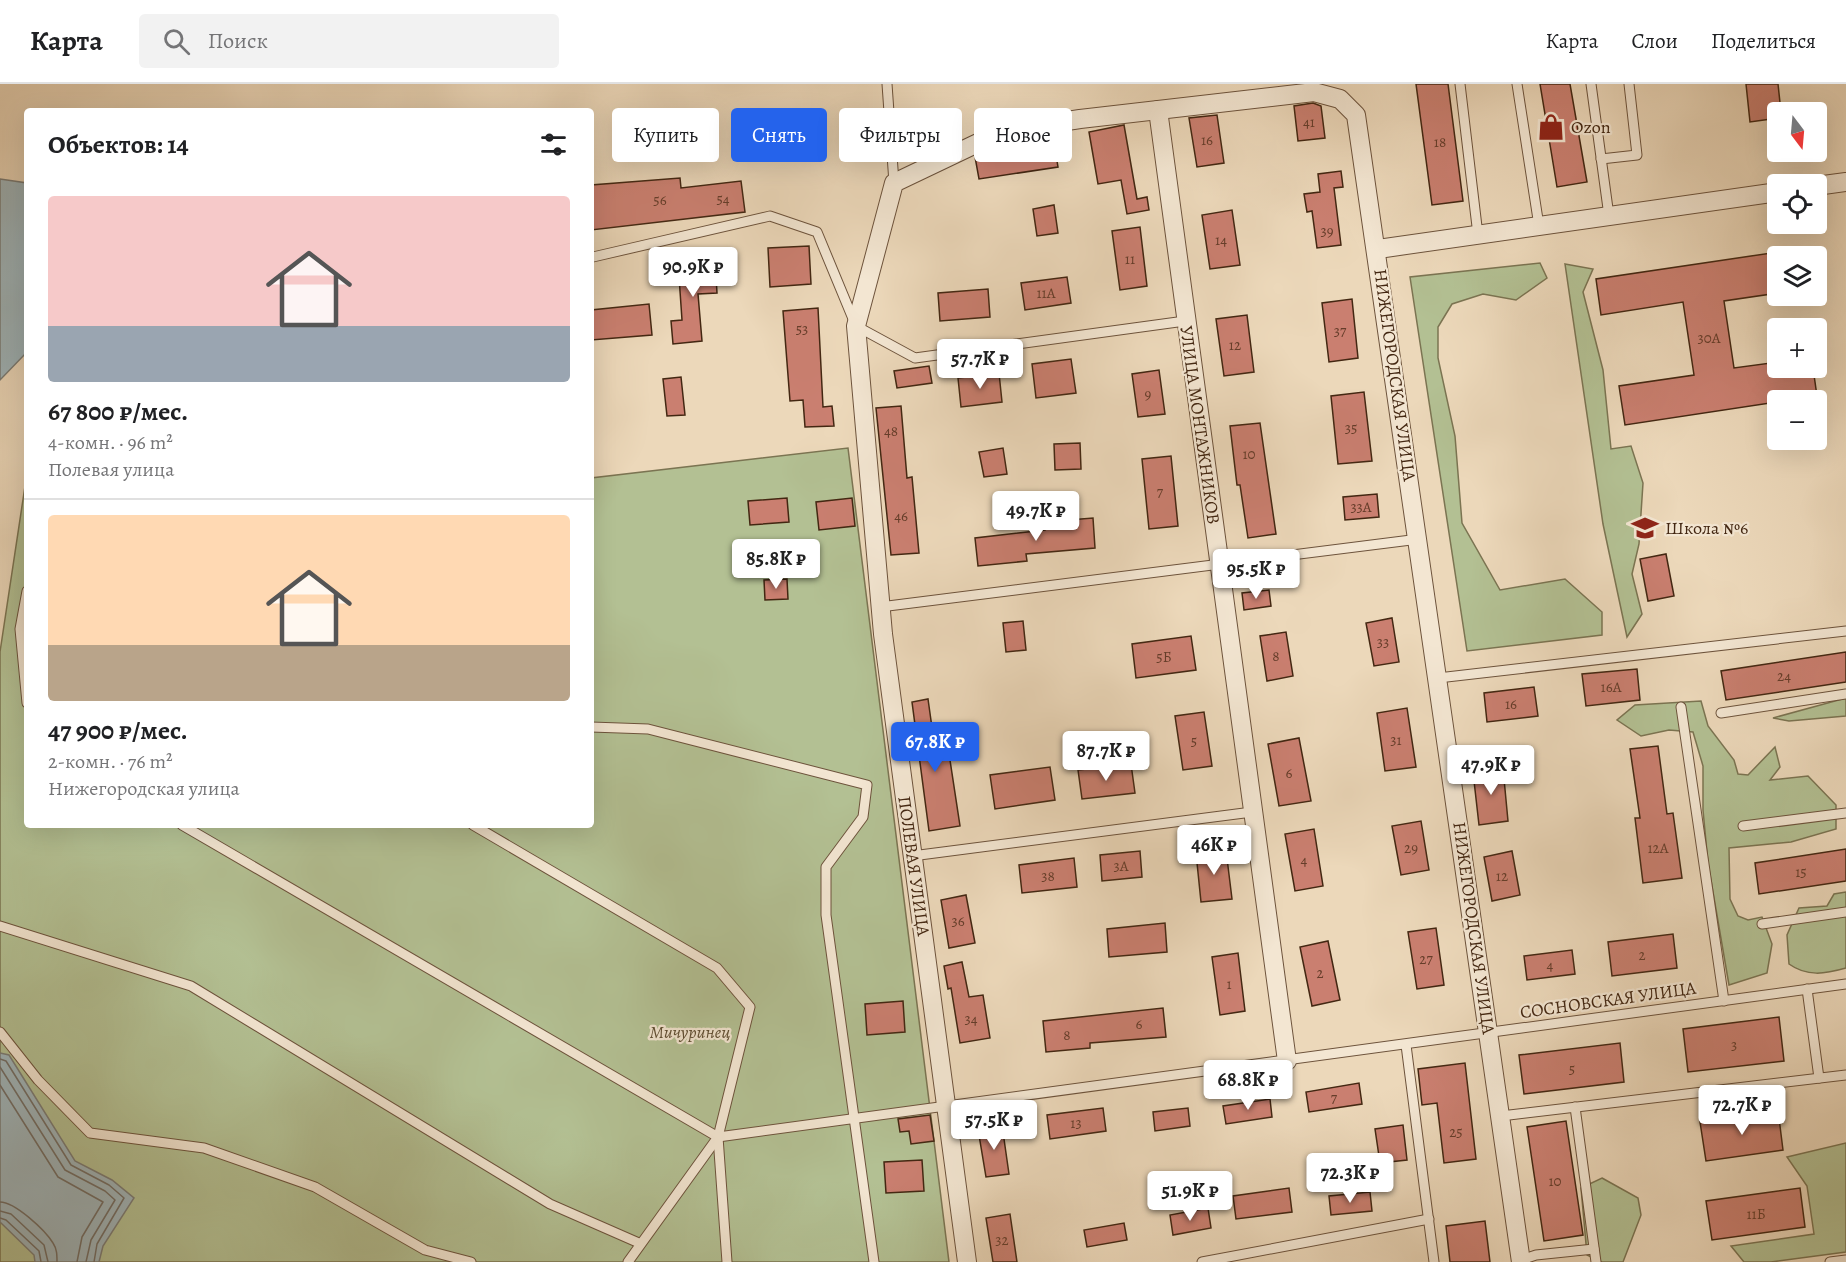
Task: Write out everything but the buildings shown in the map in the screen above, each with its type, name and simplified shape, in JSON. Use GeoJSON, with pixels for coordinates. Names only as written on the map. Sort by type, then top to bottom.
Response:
{"type":"FeatureCollection","features":[{"type":"Feature","properties":{"kind":"street","name":"НИЖЕГОРОДСКАЯ УЛИЦА"},"geometry":{"type":"LineString","coordinates":[[894,183],[1003,131],[1314,92],[1340,99],[1356,115],[1378,249],[1521,1261]]}},
{"type":"Feature","properties":{"kind":"street","name":"УЛИЦА МОНТАЖНИКОВ"},"geometry":{"type":"LineString","coordinates":[[1158,110],[1287,1061]]}},
{"type":"Feature","properties":{"kind":"street"},"geometry":{"type":"LineString","coordinates":[[1827,185],[1846,182]]}},
{"type":"Feature","properties":{"kind":"street"},"geometry":{"type":"LineString","coordinates":[[856,327],[894,183]]}},
{"type":"Feature","properties":{"kind":"street"},"geometry":{"type":"LineString","coordinates":[[1378,249],[1767,194]]}},
{"type":"Feature","properties":{"kind":"street","name":"ПОЛЕВАЯ УЛИЦА"},"geometry":{"type":"LineString","coordinates":[[856,327],[880,607],[967,1262]]}},
{"type":"Feature","properties":{"kind":"lane"},"geometry":{"type":"LineString","coordinates":[[888,84],[894,183]]}},
{"type":"Feature","properties":{"kind":"lane"},"geometry":{"type":"LineString","coordinates":[[1460,84],[1478,234]]}},
{"type":"Feature","properties":{"kind":"lane"},"geometry":{"type":"LineString","coordinates":[[1517,84],[1539,226]]}},
{"type":"Feature","properties":{"kind":"lane"},"geometry":{"type":"LineString","coordinates":[[1591,84],[1609,216]]}},
{"type":"Feature","properties":{"kind":"lane"},"geometry":{"type":"LineString","coordinates":[[1601,159],[1637,155],[1629,84]]}},
{"type":"Feature","properties":{"kind":"lane"},"geometry":{"type":"LineString","coordinates":[[594,257],[770,216],[817,232],[856,327],[915,358],[1185,321]]}},
{"type":"Feature","properties":{"kind":"lane"},"geometry":{"type":"LineString","coordinates":[[880,607],[1220,566],[1419,539]]}},
{"type":"Feature","properties":{"kind":"lane"},"geometry":{"type":"LineString","coordinates":[[24,610],[21,629],[24,666]]}},
{"type":"Feature","properties":{"kind":"lane"},"geometry":{"type":"LineString","coordinates":[[1438,678],[1846,631]]}},
{"type":"Feature","properties":{"kind":"lane"},"geometry":{"type":"LineString","coordinates":[[1722,713],[1846,694]]}},
{"type":"Feature","properties":{"kind":"lane"},"geometry":{"type":"LineString","coordinates":[[1681,707],[1724,1001]]}},
{"type":"Feature","properties":{"kind":"lane"},"geometry":{"type":"LineString","coordinates":[[594,727],[648,729],[867,785],[864,817],[825,867],[826,915],[874,1262]]}},
{"type":"Feature","properties":{"kind":"lane"},"geometry":{"type":"LineString","coordinates":[[912,856],[1252,812]]}},
{"type":"Feature","properties":{"kind":"lane"},"geometry":{"type":"LineString","coordinates":[[1743,826],[1846,813]]}},
{"type":"Feature","properties":{"kind":"lane"},"geometry":{"type":"LineString","coordinates":[[187,828],[718,1137]]}},
{"type":"Feature","properties":{"kind":"lane"},"geometry":{"type":"LineString","coordinates":[[478,828],[717,968],[750,1007],[718,1137],[727,1262]]}},
{"type":"Feature","properties":{"kind":"lane"},"geometry":{"type":"LineString","coordinates":[[1762,924],[1846,912]]}},
{"type":"Feature","properties":{"kind":"lane"},"geometry":{"type":"LineString","coordinates":[[0,926],[191,986],[550,1204],[639,1243]]}},
{"type":"Feature","properties":{"kind":"lane","name":"СОСНОВСКАЯ УЛИЦА"},"geometry":{"type":"LineString","coordinates":[[718,1137],[1846,984]]}},
{"type":"Feature","properties":{"kind":"lane"},"geometry":{"type":"LineString","coordinates":[[1807,989],[1819,1078]]}},
{"type":"Feature","properties":{"kind":"lane"},"geometry":{"type":"LineString","coordinates":[[0,1032],[38,1080],[90,1133],[204,1148],[315,1187],[425,1250],[471,1262]]}},
{"type":"Feature","properties":{"kind":"lane"},"geometry":{"type":"LineString","coordinates":[[1406,1045],[1434,1262]]}},
{"type":"Feature","properties":{"kind":"lane"},"geometry":{"type":"LineString","coordinates":[[1501,1116],[1846,1075]]}},
{"type":"Feature","properties":{"kind":"lane"},"geometry":{"type":"LineString","coordinates":[[1575,1107],[1596,1262]]}},
{"type":"Feature","properties":{"kind":"lane"},"geometry":{"type":"LineString","coordinates":[[628,1262],[639,1243],[718,1137]]}},
{"type":"Feature","properties":{"kind":"lane"},"geometry":{"type":"LineString","coordinates":[[1202,1262],[1429,1219]]}},
{"type":"Feature","properties":{"kind":"lane"},"geometry":{"type":"LineString","coordinates":[[1521,1261],[1536,1255],[1594,1249]]}},
{"type":"Feature","properties":{"kind":"lane"},"geometry":{"type":"LineString","coordinates":[[1830,1262],[1846,1260]]}},
{"type":"Feature","properties":{"kind":"green space"},"geometry":{"type":"Polygon","coordinates":[[[1540,263],[1547,278],[1516,300],[1483,294],[1452,304],[1438,327],[1438,358],[1455,436],[1462,523],[1500,590],[1565,579],[1602,612],[1602,635],[1467,651],[1410,277],[1540,263]]]}},
{"type":"Feature","properties":{"kind":"green space"},"geometry":{"type":"Polygon","coordinates":[[[1565,264],[1593,269],[1583,292],[1603,370],[1611,449],[1631,446],[1643,483],[1639,544],[1632,574],[1642,614],[1627,637],[1603,524],[1565,264]]]}},
{"type":"Feature","properties":{"kind":"green space","name":"Мичуринец"},"geometry":{"type":"Polygon","coordinates":[[[848,448],[949,1262],[0,1262],[0,652],[24,493],[24,828],[594,828],[594,478],[848,448]]]}},
{"type":"Feature","properties":{"kind":"green space"},"geometry":{"type":"Polygon","coordinates":[[[1846,698],[1846,716],[1789,721],[1773,718],[1846,698]]]}},
{"type":"Feature","properties":{"kind":"green space"},"geometry":{"type":"Polygon","coordinates":[[[1701,701],[1708,726],[1734,760],[1738,774],[1748,775],[1775,747],[1780,767],[1770,780],[1808,776],[1836,805],[1836,829],[1791,842],[1729,848],[1730,899],[1738,916],[1748,920],[1762,917],[1772,944],[1767,973],[1729,985],[1708,863],[1703,810],[1703,766],[1693,732],[1669,730],[1641,736],[1617,720],[1635,705],[1701,701]]]}},
{"type":"Feature","properties":{"kind":"green space"},"geometry":{"type":"Polygon","coordinates":[[[1846,892],[1846,968],[1831,972],[1809,973],[1789,964],[1787,935],[1799,908],[1827,906],[1834,894],[1846,892]]]}},
{"type":"Feature","properties":{"kind":"green space"},"geometry":{"type":"Polygon","coordinates":[[[1846,1143],[1846,1252],[1771,1262],[1744,1262],[1731,1246],[1814,1234],[1807,1186],[1787,1157],[1846,1143]]]}},
{"type":"Feature","properties":{"kind":"green space"},"geometry":{"type":"Polygon","coordinates":[[[1602,1178],[1638,1198],[1641,1215],[1623,1262],[1602,1262],[1587,1255],[1581,1188],[1602,1178]]]}},
{"type":"Feature","properties":{"kind":"water"},"geometry":{"type":"Polygon","coordinates":[[[0,179],[24,183],[24,355],[0,380],[0,179]]]}},
{"type":"Feature","properties":{"kind":"water"},"geometry":{"type":"Polygon","coordinates":[[[0,1053],[9,1055],[75,1161],[112,1180],[134,1198],[103,1246],[99,1262],[35,1262],[34,1255],[0,1222],[0,1053]]]}},
{"type":"Feature","properties":{"kind":"place","name":"Ozon"},"geometry":{"type":"Point","coordinates":[1551,127]}},
{"type":"Feature","properties":{"kind":"place","name":"Школа №6"},"geometry":{"type":"Point","coordinates":[1645,528]}}]}
